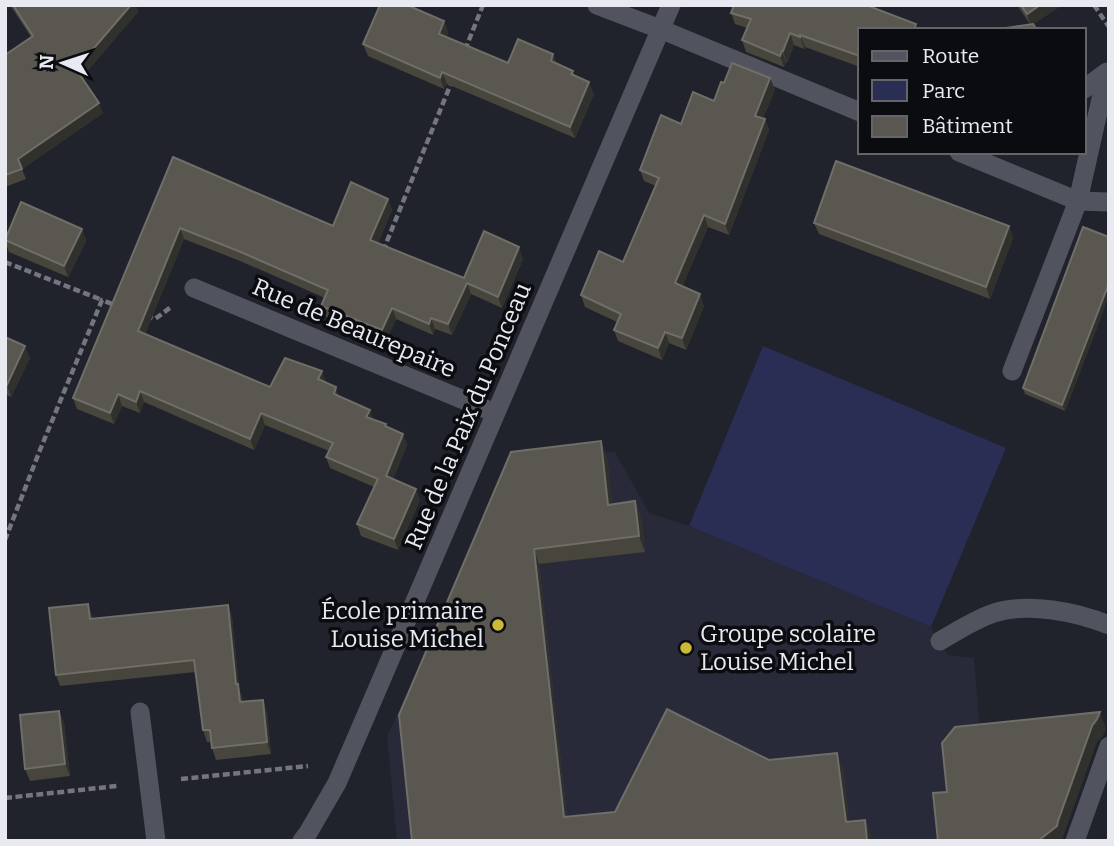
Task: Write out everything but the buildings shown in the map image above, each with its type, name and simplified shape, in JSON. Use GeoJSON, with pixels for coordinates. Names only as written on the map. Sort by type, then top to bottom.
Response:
{"type":"FeatureCollection","features":[{"type":"Feature","properties":{"kind":"street"},"geometry":{"type":"LineString","coordinates":[[597,5],[858,111]]}},
{"type":"Feature","properties":{"kind":"street","name":"Rue de la Paix du Ponceau"},"geometry":{"type":"LineString","coordinates":[[302,841],[337,783],[671,5]]}},
{"type":"Feature","properties":{"kind":"street"},"geometry":{"type":"LineString","coordinates":[[1086,87],[1108,70]]}},
{"type":"Feature","properties":{"kind":"street"},"geometry":{"type":"LineString","coordinates":[[1012,371],[1078,201],[1108,70]]}},
{"type":"Feature","properties":{"kind":"street"},"geometry":{"type":"LineString","coordinates":[[971,154],[990,157],[1078,201],[1109,202]]}},
{"type":"Feature","properties":{"kind":"street","name":"Rue de Beaurepaire"},"geometry":{"type":"LineString","coordinates":[[194,288],[495,413]]}},
{"type":"Feature","properties":{"kind":"street"},"geometry":{"type":"LineString","coordinates":[[940,641],[994,613],[1025,608],[1069,613],[1109,625]]}},
{"type":"Feature","properties":{"kind":"street"},"geometry":{"type":"LineString","coordinates":[[141,712],[156,841]]}},
{"type":"Feature","properties":{"kind":"street"},"geometry":{"type":"LineString","coordinates":[[1075,841],[1109,746]]}},
{"type":"Feature","properties":{"kind":"path"},"geometry":{"type":"LineString","coordinates":[[461,59],[483,5]]}},
{"type":"Feature","properties":{"kind":"path"},"geometry":{"type":"LineString","coordinates":[[1094,5],[1109,27]]}},
{"type":"Feature","properties":{"kind":"path"},"geometry":{"type":"LineString","coordinates":[[383,251],[456,72]]}},
{"type":"Feature","properties":{"kind":"path"},"geometry":{"type":"LineString","coordinates":[[5,262],[123,308]]}},
{"type":"Feature","properties":{"kind":"path"},"geometry":{"type":"LineString","coordinates":[[144,316],[155,319],[194,288]]}},
{"type":"Feature","properties":{"kind":"path"},"geometry":{"type":"LineString","coordinates":[[5,540],[102,300]]}},
{"type":"Feature","properties":{"kind":"shaded area","name":"Groupe scolaire Louise Michel"},"geometry":{"type":"Polygon","coordinates":[[[523,448],[615,452],[649,513],[689,526],[931,627],[948,655],[974,658],[981,741],[942,841],[397,841],[387,736],[523,448]]]}},
{"type":"Feature","properties":{"kind":"green space"},"geometry":{"type":"Polygon","coordinates":[[[763,346],[1006,448],[931,627],[689,526],[763,346]]]}},
{"type":"Feature","properties":{"kind":"place","name":"École primaire Louise Michel"},"geometry":{"type":"Point","coordinates":[498,625]}},
{"type":"Feature","properties":{"kind":"place","name":"Groupe scolaire Louise Michel"},"geometry":{"type":"Point","coordinates":[686,648]}}]}
